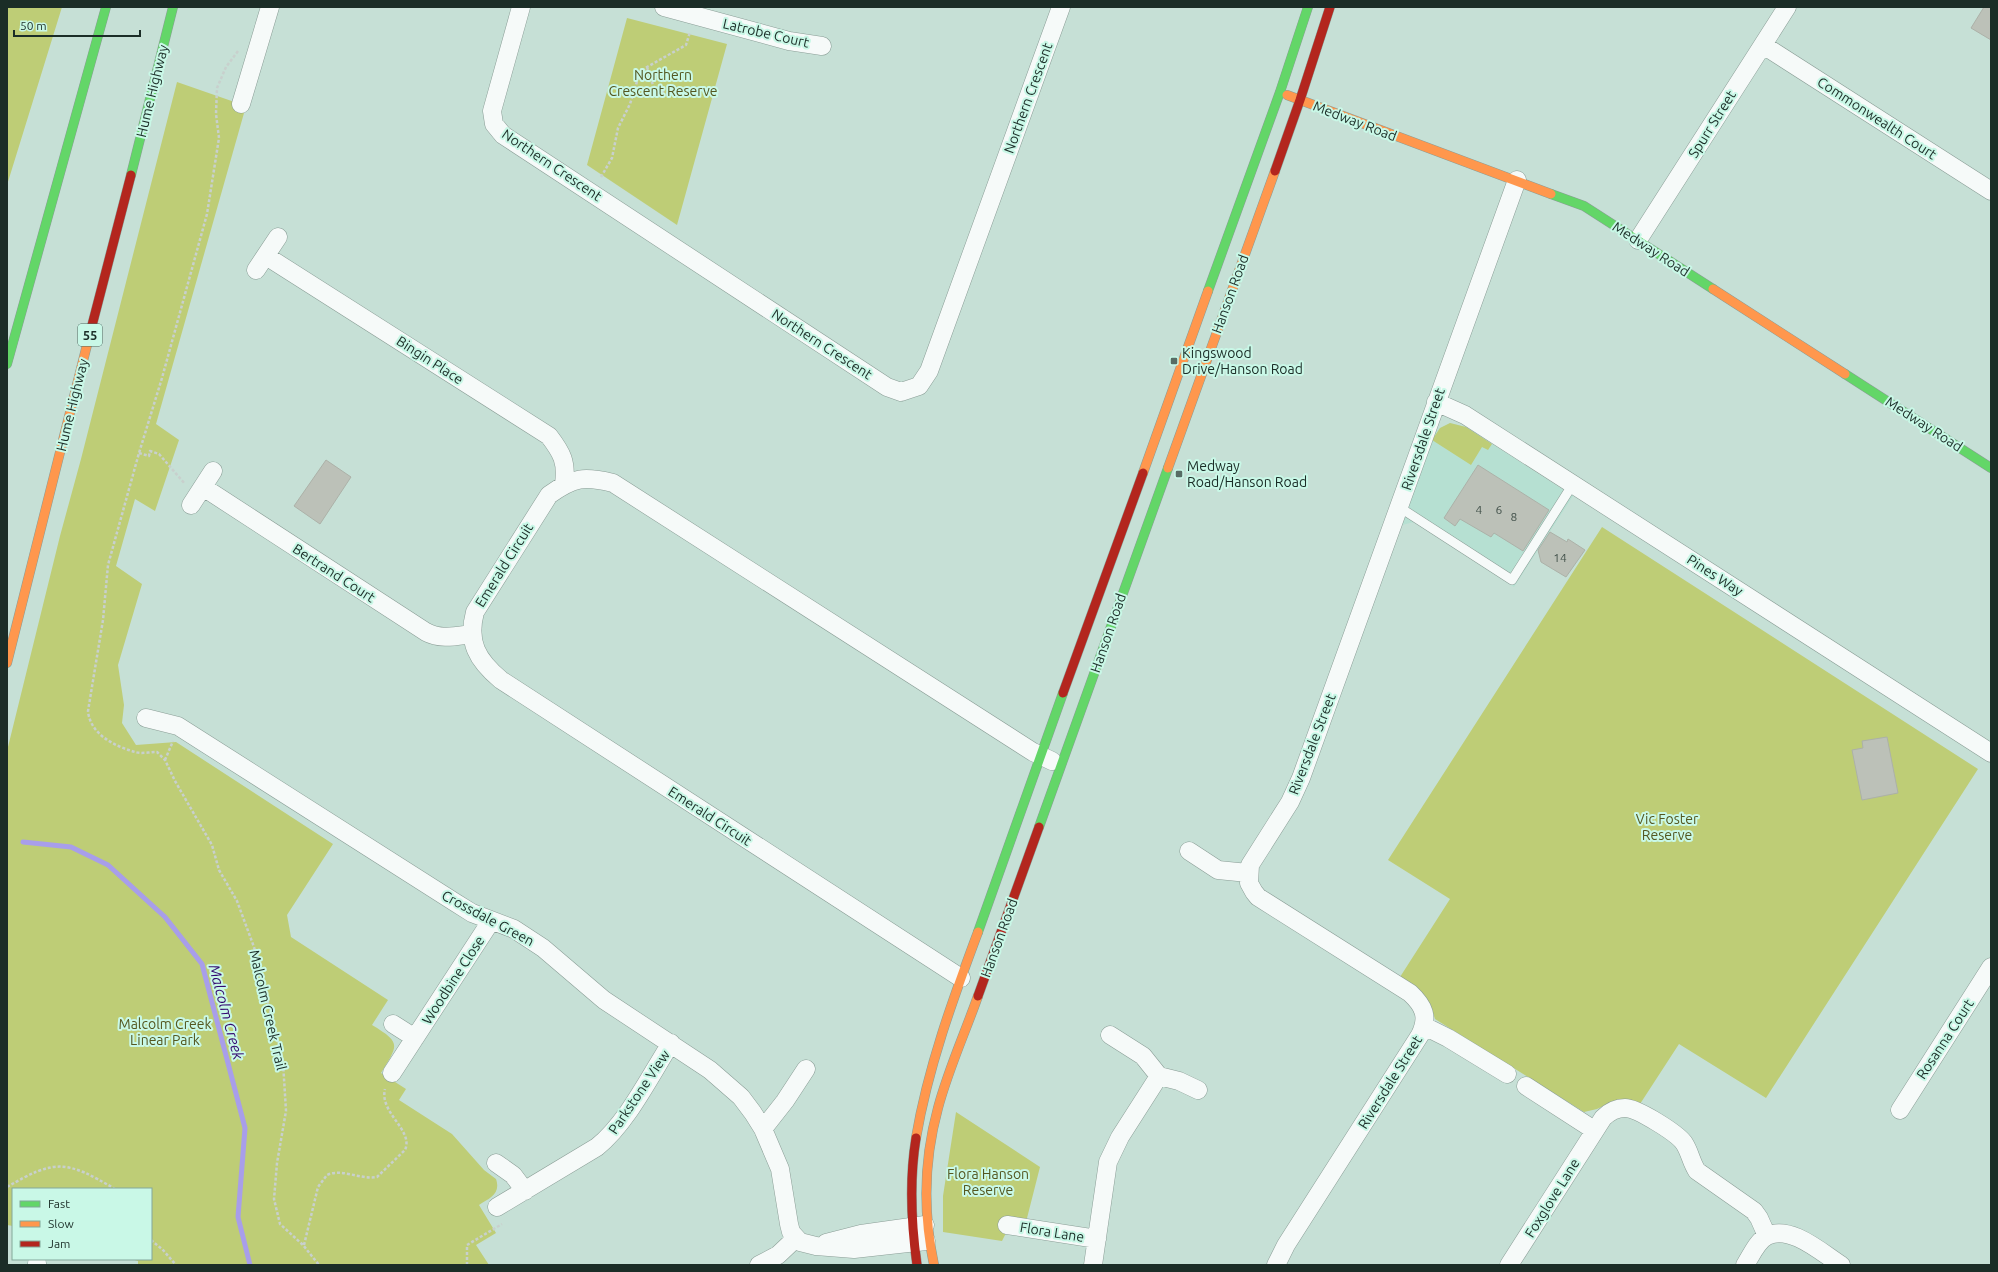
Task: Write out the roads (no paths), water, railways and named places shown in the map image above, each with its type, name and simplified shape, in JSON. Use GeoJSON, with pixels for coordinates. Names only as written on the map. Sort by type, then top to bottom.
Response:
{"type":"FeatureCollection","features":[{"type":"Feature","properties":{"kind":"main road"},"geometry":{"type":"LineString","coordinates":[[7,364],[106,7]]}},
{"type":"Feature","properties":{"kind":"main road","name":"Hume Highway"},"geometry":{"type":"LineString","coordinates":[[7,663],[173,7]]}},
{"type":"Feature","properties":{"kind":"main road","name":"Hanson Road"},"geometry":{"type":"LineString","coordinates":[[917,1265],[926,1190],[928,1157],[938,1107],[971,983],[1041,757],[1280,92],[1308,7]]}},
{"type":"Feature","properties":{"kind":"main road","name":"Hanson Road"},"geometry":{"type":"LineString","coordinates":[[934,1265],[920,1234],[909,1188],[917,1129],[936,1056],[971,983],[1061,764],[1300,100],[1330,7]]}},
{"type":"Feature","properties":{"kind":"main road","name":"Medway Road"},"geometry":{"type":"LineString","coordinates":[[1280,92],[1584,206],[1991,468]]}},
{"type":"Feature","properties":{"kind":"street"},"geometry":{"type":"LineString","coordinates":[[241,104],[270,7]]}},
{"type":"Feature","properties":{"kind":"street","name":"Northern Crescent"},"geometry":{"type":"LineString","coordinates":[[521,7],[492,111],[494,124],[503,134],[887,387],[902,392],[919,386],[929,371],[1061,7]]}},
{"type":"Feature","properties":{"kind":"street","name":"Latrobe Court"},"geometry":{"type":"LineString","coordinates":[[664,7],[789,41],[822,46]]}},
{"type":"Feature","properties":{"kind":"street","name":"Spurr Street"},"geometry":{"type":"LineString","coordinates":[[1638,240],[1787,7]]}},
{"type":"Feature","properties":{"kind":"street","name":"Commonwealth Court"},"geometry":{"type":"LineString","coordinates":[[1763,44],[1991,191]]}},
{"type":"Feature","properties":{"kind":"street","name":"Riversdale Street"},"geometry":{"type":"LineString","coordinates":[[1276,1265],[1286,1245],[1424,1026],[1425,1012],[1423,1006],[1414,997],[1258,897],[1249,883],[1248,873],[1254,857],[1290,802],[1301,778],[1517,180]]}},
{"type":"Feature","properties":{"kind":"street","name":"Bingin Place"},"geometry":{"type":"LineString","coordinates":[[278,237],[261,263],[549,436],[561,452],[566,469],[564,484]]}},
{"type":"Feature","properties":{"kind":"street","name":"Pines Way"},"geometry":{"type":"LineString","coordinates":[[1436,402],[1465,415],[1991,753]]}},
{"type":"Feature","properties":{"kind":"street"},"geometry":{"type":"LineString","coordinates":[[191,505],[195,487],[213,470]]}},
{"type":"Feature","properties":{"kind":"street","name":"Emerald Circuit"},"geometry":{"type":"LineString","coordinates":[[971,983],[501,680],[480,660],[472,634],[472,621],[478,604],[549,495],[564,484],[590,477],[614,483],[1041,757],[1061,764]]}},
{"type":"Feature","properties":{"kind":"street","name":"Bertrand Court"},"geometry":{"type":"LineString","coordinates":[[195,487],[426,632],[434,636],[444,637],[472,634]]}},
{"type":"Feature","properties":{"kind":"street","name":"Crossdale Green"},"geometry":{"type":"LineString","coordinates":[[146,718],[178,726],[197,737],[456,903],[491,921],[514,930],[543,948],[599,996],[671,1043],[724,1081],[745,1102],[763,1129],[780,1169],[789,1224],[796,1238]]}},
{"type":"Feature","properties":{"kind":"street"},"geometry":{"type":"LineString","coordinates":[[1189,851],[1218,870],[1248,873]]}},
{"type":"Feature","properties":{"kind":"street","name":"Woodbine Close"},"geometry":{"type":"LineString","coordinates":[[392,1073],[491,921]]}},
{"type":"Feature","properties":{"kind":"street","name":"Rosanna Court"},"geometry":{"type":"LineString","coordinates":[[1900,1110],[1991,968]]}},
{"type":"Feature","properties":{"kind":"street","name":"Woodbine Close"},"geometry":{"type":"LineString","coordinates":[[393,1024],[415,1038]]}},
{"type":"Feature","properties":{"kind":"street"},"geometry":{"type":"LineString","coordinates":[[1424,1026],[1448,1038],[1507,1074]]}},
{"type":"Feature","properties":{"kind":"street"},"geometry":{"type":"LineString","coordinates":[[1110,1035],[1143,1056],[1159,1076],[1179,1081],[1198,1090]]}},
{"type":"Feature","properties":{"kind":"street","name":"Parkstone View"},"geometry":{"type":"LineString","coordinates":[[497,1207],[606,1140],[617,1127],[671,1043]]}},
{"type":"Feature","properties":{"kind":"street"},"geometry":{"type":"LineString","coordinates":[[763,1129],[785,1101],[806,1069]]}},
{"type":"Feature","properties":{"kind":"street"},"geometry":{"type":"LineString","coordinates":[[1093,1265],[1108,1162],[1120,1137],[1159,1076]]}},
{"type":"Feature","properties":{"kind":"street"},"geometry":{"type":"LineString","coordinates":[[1526,1086],[1594,1130]]}},
{"type":"Feature","properties":{"kind":"street","name":"Foxglove Lane"},"geometry":{"type":"LineString","coordinates":[[1509,1265],[1594,1130],[1610,1111],[1625,1108],[1639,1112],[1683,1142],[1697,1171],[1754,1211],[1759,1218],[1767,1236]]}},
{"type":"Feature","properties":{"kind":"street"},"geometry":{"type":"LineString","coordinates":[[496,1163],[513,1175],[525,1191]]}},
{"type":"Feature","properties":{"kind":"street","name":"Flora Lane"},"geometry":{"type":"LineString","coordinates":[[1007,1225],[1097,1239]]}},
{"type":"Feature","properties":{"kind":"street"},"geometry":{"type":"LineString","coordinates":[[1744,1265],[1760,1242],[1767,1236],[1777,1233],[1787,1233],[1800,1239],[1841,1265]]}},
{"type":"Feature","properties":{"kind":"street"},"geometry":{"type":"LineString","coordinates":[[760,1265],[778,1255],[796,1238],[806,1245],[854,1249],[920,1234]]}},
{"type":"Feature","properties":{"kind":"lane"},"geometry":{"type":"LineString","coordinates":[[1399,507],[1512,580],[1573,484]]}},
{"type":"Feature","properties":{"kind":"waterway","name":"Malcolm Creek"},"geometry":{"type":"LineString","coordinates":[[23,842],[71,847],[108,865],[165,917],[202,964],[245,1128],[238,1217],[250,1265]]}},
{"type":"Feature","properties":{"kind":"place","name":"Kingswood Drive/Hanson Road"},"geometry":{"type":"Point","coordinates":[1174,361]}},
{"type":"Feature","properties":{"kind":"place","name":"Medway Road/Hanson Road"},"geometry":{"type":"Point","coordinates":[1179,474]}},
{"type":"Feature","properties":{"kind":"park label","name":"Northern Crescent Reserve"},"geometry":{"type":"Point","coordinates":[663,84]}},
{"type":"Feature","properties":{"kind":"park label","name":"Vic Foster Reserve"},"geometry":{"type":"Point","coordinates":[1667,828]}},
{"type":"Feature","properties":{"kind":"park label","name":"Malcolm Creek Linear Park"},"geometry":{"type":"Point","coordinates":[165,1032]}},
{"type":"Feature","properties":{"kind":"park label","name":"Flora Hanson Reserve"},"geometry":{"type":"Point","coordinates":[988,1182]}}]}
